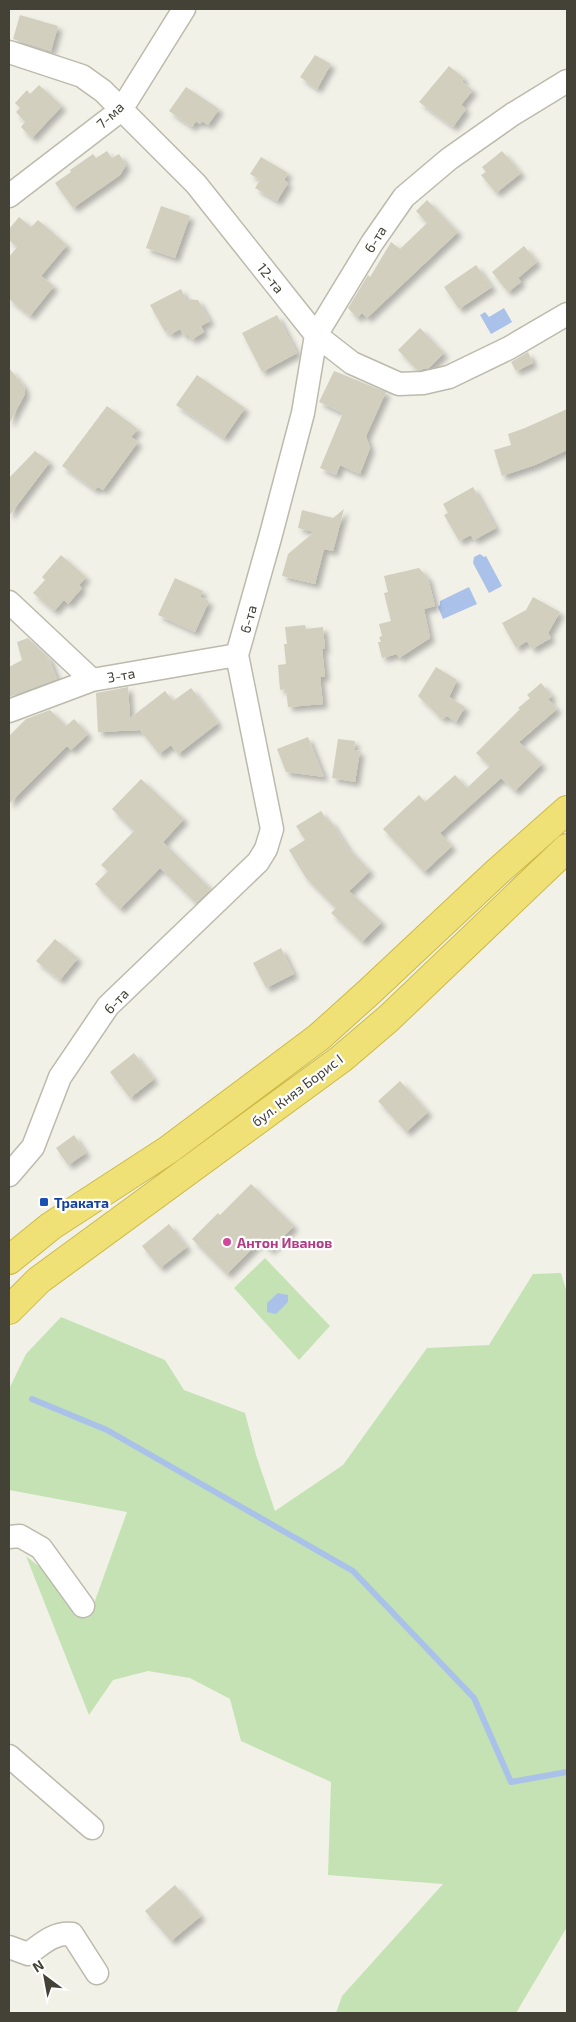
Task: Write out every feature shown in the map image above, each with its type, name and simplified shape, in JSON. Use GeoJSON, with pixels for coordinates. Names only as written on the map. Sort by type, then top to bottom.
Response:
{"type":"FeatureCollection","features":[{"type":"Feature","properties":{"kind":"highway"},"geometry":{"type":"LineString","coordinates":[[9,1260],[50,1226],[168,1150],[319,1036],[369,992],[496,872],[567,810]]}},
{"type":"Feature","properties":{"kind":"highway","name":"бул. Княз Борис I"},"geometry":{"type":"LineString","coordinates":[[9,1310],[39,1280],[341,1058],[389,1018],[567,848]]}},
{"type":"Feature","properties":{"kind":"street","name":"7-ма"},"geometry":{"type":"LineString","coordinates":[[9,196],[121,110],[184,9]]}},
{"type":"Feature","properties":{"kind":"street","name":"12-та"},"geometry":{"type":"LineString","coordinates":[[9,52],[82,76],[103,90],[196,184],[316,335],[352,363],[398,384],[424,383],[449,377],[509,348],[567,314]]}},
{"type":"Feature","properties":{"kind":"street","name":"6-та"},"geometry":{"type":"LineString","coordinates":[[9,1175],[33,1147],[60,1077],[108,1006],[258,862],[266,849],[272,829],[237,655],[303,413],[316,335],[372,243],[404,197],[448,159],[513,114],[567,81]]}},
{"type":"Feature","properties":{"kind":"street"},"geometry":{"type":"LineString","coordinates":[[9,602],[92,680]]}},
{"type":"Feature","properties":{"kind":"street","name":"3-та"},"geometry":{"type":"LineString","coordinates":[[9,710],[92,680],[237,655]]}},
{"type":"Feature","properties":{"kind":"street"},"geometry":{"type":"LineString","coordinates":[[9,1537],[20,1536],[41,1548],[83,1606]]}},
{"type":"Feature","properties":{"kind":"street"},"geometry":{"type":"LineString","coordinates":[[9,1756],[92,1828]]}},
{"type":"Feature","properties":{"kind":"street"},"geometry":{"type":"LineString","coordinates":[[9,1947],[28,1954],[52,1937],[62,1933],[72,1934],[97,1972]]}},
{"type":"Feature","properties":{"kind":"green space"},"geometry":{"type":"Polygon","coordinates":[[[265,1258],[330,1326],[299,1360],[234,1288],[265,1258]]]}},
{"type":"Feature","properties":{"kind":"green space"},"geometry":{"type":"Polygon","coordinates":[[[561,1273],[567,1293],[567,1927],[516,2013],[336,2013],[342,1996],[443,1884],[328,1875],[331,1782],[241,1741],[230,1699],[190,1678],[148,1671],[113,1680],[89,1715],[26,1556],[92,1609],[127,1512],[9,1490],[9,1389],[26,1354],[61,1317],[165,1360],[184,1390],[245,1413],[256,1455],[275,1511],[343,1465],[427,1348],[489,1345],[533,1274],[561,1273]]]}},
{"type":"Feature","properties":{"kind":"water"},"geometry":{"type":"Polygon","coordinates":[[[504,308],[512,322],[491,334],[480,315],[485,312],[489,317],[504,308]]]}},
{"type":"Feature","properties":{"kind":"water"},"geometry":{"type":"Polygon","coordinates":[[[480,554],[484,557],[486,556],[502,586],[489,593],[473,563],[474,557],[480,554]]]}},
{"type":"Feature","properties":{"kind":"water"},"geometry":{"type":"Polygon","coordinates":[[[469,587],[477,604],[443,619],[438,607],[440,601],[469,587]]]}},
{"type":"Feature","properties":{"kind":"water"},"geometry":{"type":"Polygon","coordinates":[[[278,1293],[288,1295],[288,1302],[276,1314],[267,1312],[267,1303],[278,1293]]]}},
{"type":"Feature","properties":{"kind":"building"},"geometry":{"type":"Polygon","coordinates":[[[20,15],[58,26],[51,51],[13,39],[20,15]]]}},
{"type":"Feature","properties":{"kind":"building"},"geometry":{"type":"Polygon","coordinates":[[[315,55],[331,64],[317,89],[300,77],[315,55]]]}},
{"type":"Feature","properties":{"kind":"building"},"geometry":{"type":"Polygon","coordinates":[[[449,66],[464,78],[462,82],[473,90],[461,105],[466,109],[453,127],[419,102],[449,66]]]}},
{"type":"Feature","properties":{"kind":"building"},"geometry":{"type":"Polygon","coordinates":[[[39,85],[62,106],[32,138],[21,127],[25,122],[16,112],[20,108],[15,103],[27,90],[30,94],[39,85]]]}},
{"type":"Feature","properties":{"kind":"building"},"geometry":{"type":"Polygon","coordinates":[[[186,87],[219,109],[208,125],[202,121],[200,124],[196,121],[192,127],[169,111],[186,87]]]}},
{"type":"Feature","properties":{"kind":"building"},"geometry":{"type":"Polygon","coordinates":[[[107,151],[112,158],[119,154],[126,165],[120,175],[73,208],[55,183],[93,154],[96,158],[107,151]]]}},
{"type":"Feature","properties":{"kind":"building"},"geometry":{"type":"Polygon","coordinates":[[[502,151],[521,173],[496,193],[481,175],[486,172],[482,167],[502,151]]]}},
{"type":"Feature","properties":{"kind":"building"},"geometry":{"type":"Polygon","coordinates":[[[261,157],[288,173],[284,180],[288,183],[277,201],[255,188],[260,180],[250,174],[261,157]]]}},
{"type":"Feature","properties":{"kind":"building"},"geometry":{"type":"Polygon","coordinates":[[[427,200],[458,232],[367,318],[362,313],[357,318],[348,308],[368,275],[370,277],[391,242],[400,249],[427,223],[416,211],[427,200]]]}},
{"type":"Feature","properties":{"kind":"building"},"geometry":{"type":"Polygon","coordinates":[[[161,206],[190,216],[175,258],[146,248],[161,206]]]}},
{"type":"Feature","properties":{"kind":"building"},"geometry":{"type":"Polygon","coordinates":[[[19,217],[31,227],[38,220],[67,245],[41,276],[54,286],[30,316],[9,299],[9,257],[17,247],[9,240],[9,229],[19,217]]]}},
{"type":"Feature","properties":{"kind":"building"},"geometry":{"type":"Polygon","coordinates":[[[524,246],[537,262],[518,278],[521,282],[508,292],[492,272],[524,246]]]}},
{"type":"Feature","properties":{"kind":"building"},"geometry":{"type":"Polygon","coordinates":[[[476,265],[492,287],[459,309],[444,287],[476,265]]]}},
{"type":"Feature","properties":{"kind":"building"},"geometry":{"type":"Polygon","coordinates":[[[181,289],[186,299],[198,300],[210,321],[201,326],[204,332],[191,340],[188,334],[184,336],[180,329],[170,335],[168,331],[165,332],[150,305],[181,289]]]}},
{"type":"Feature","properties":{"kind":"building"},"geometry":{"type":"Polygon","coordinates":[[[277,315],[297,353],[262,372],[242,333],[277,315]]]}},
{"type":"Feature","properties":{"kind":"building"},"geometry":{"type":"Polygon","coordinates":[[[420,328],[444,353],[429,368],[417,370],[398,350],[420,328]]]}},
{"type":"Feature","properties":{"kind":"building"},"geometry":{"type":"Polygon","coordinates":[[[528,352],[533,363],[516,371],[511,362],[528,352]]]}},
{"type":"Feature","properties":{"kind":"building"},"geometry":{"type":"Polygon","coordinates":[[[9,368],[24,386],[25,394],[9,424],[9,368]]]}},
{"type":"Feature","properties":{"kind":"building"},"geometry":{"type":"Polygon","coordinates":[[[334,371],[386,392],[366,436],[370,448],[360,474],[340,465],[336,475],[320,468],[343,413],[319,402],[334,371]]]}},
{"type":"Feature","properties":{"kind":"building"},"geometry":{"type":"Polygon","coordinates":[[[197,375],[245,408],[224,438],[176,405],[197,375]]]}},
{"type":"Feature","properties":{"kind":"building"},"geometry":{"type":"Polygon","coordinates":[[[107,406],[138,429],[131,437],[138,442],[103,490],[98,487],[95,490],[62,466],[107,406]]]}},
{"type":"Feature","properties":{"kind":"building"},"geometry":{"type":"Polygon","coordinates":[[[567,409],[567,450],[535,465],[502,476],[494,450],[511,445],[508,434],[567,409]]]}},
{"type":"Feature","properties":{"kind":"building"},"geometry":{"type":"Polygon","coordinates":[[[35,451],[50,462],[9,516],[9,478],[35,451]]]}},
{"type":"Feature","properties":{"kind":"building"},"geometry":{"type":"Polygon","coordinates":[[[473,487],[496,528],[474,540],[471,535],[459,541],[444,515],[448,513],[443,504],[473,487]]]}},
{"type":"Feature","properties":{"kind":"building"},"geometry":{"type":"Polygon","coordinates":[[[344,509],[333,551],[324,549],[315,584],[282,576],[288,554],[314,532],[298,528],[302,510],[333,518],[344,509]]]}},
{"type":"Feature","properties":{"kind":"building"},"geometry":{"type":"Polygon","coordinates":[[[61,555],[86,577],[79,585],[82,588],[68,604],[64,600],[54,611],[33,593],[45,580],[42,577],[61,555]]]}},
{"type":"Feature","properties":{"kind":"building"},"geometry":{"type":"Polygon","coordinates":[[[419,568],[428,578],[435,606],[424,609],[430,638],[399,658],[397,654],[382,658],[378,642],[381,642],[379,637],[382,636],[379,624],[391,621],[384,593],[388,592],[384,576],[419,568]]]}},
{"type":"Feature","properties":{"kind":"building"},"geometry":{"type":"Polygon","coordinates":[[[175,578],[203,591],[200,597],[209,601],[195,632],[158,615],[175,578]]]}},
{"type":"Feature","properties":{"kind":"building"},"geometry":{"type":"Polygon","coordinates":[[[533,597],[560,612],[548,633],[551,638],[532,649],[527,641],[516,648],[502,623],[526,610],[533,597]]]}},
{"type":"Feature","properties":{"kind":"building"},"geometry":{"type":"Polygon","coordinates":[[[305,625],[306,629],[323,627],[325,649],[322,649],[325,677],[320,677],[323,704],[288,707],[286,689],[280,690],[278,665],[286,664],[284,644],[287,644],[285,627],[305,625]]]}},
{"type":"Feature","properties":{"kind":"building"},"geometry":{"type":"Polygon","coordinates":[[[28,638],[49,658],[57,679],[9,697],[9,667],[22,660],[17,642],[28,638]]]}},
{"type":"Feature","properties":{"kind":"building"},"geometry":{"type":"Polygon","coordinates":[[[436,667],[457,680],[449,697],[465,707],[456,722],[447,716],[442,719],[418,696],[436,667]]]}},
{"type":"Feature","properties":{"kind":"building"},"geometry":{"type":"Polygon","coordinates":[[[541,683],[552,696],[548,699],[557,709],[519,742],[542,764],[515,791],[501,778],[440,833],[452,846],[424,872],[383,829],[419,795],[425,802],[455,775],[467,788],[490,766],[476,753],[520,709],[518,708],[530,698],[527,695],[541,683]]]}},
{"type":"Feature","properties":{"kind":"building"},"geometry":{"type":"Polygon","coordinates":[[[128,687],[130,718],[165,691],[173,701],[191,688],[218,723],[178,754],[171,745],[159,754],[140,730],[98,732],[96,693],[128,687]]]}},
{"type":"Feature","properties":{"kind":"building"},"geometry":{"type":"Polygon","coordinates":[[[50,710],[66,726],[74,719],[88,734],[71,750],[67,746],[9,804],[9,736],[26,719],[50,710]]]}},
{"type":"Feature","properties":{"kind":"building"},"geometry":{"type":"Polygon","coordinates":[[[308,737],[324,777],[286,772],[277,749],[308,737]]]}},
{"type":"Feature","properties":{"kind":"building"},"geometry":{"type":"Polygon","coordinates":[[[338,739],[355,741],[354,750],[360,751],[355,782],[332,778],[338,739]]]}},
{"type":"Feature","properties":{"kind":"building"},"geometry":{"type":"Polygon","coordinates":[[[141,779],[184,819],[163,842],[211,889],[196,903],[160,868],[120,909],[95,884],[108,871],[101,865],[134,831],[112,809],[141,779]]]}},
{"type":"Feature","properties":{"kind":"building"},"geometry":{"type":"Polygon","coordinates":[[[321,811],[328,822],[330,820],[348,848],[370,871],[349,891],[382,922],[362,942],[331,913],[336,908],[306,878],[289,850],[305,840],[296,826],[321,811]]]}},
{"type":"Feature","properties":{"kind":"building"},"geometry":{"type":"Polygon","coordinates":[[[55,939],[78,958],[60,980],[36,961],[55,939]]]}},
{"type":"Feature","properties":{"kind":"building"},"geometry":{"type":"Polygon","coordinates":[[[281,948],[294,974],[266,988],[253,963],[281,948]]]}},
{"type":"Feature","properties":{"kind":"building"},"geometry":{"type":"Polygon","coordinates":[[[134,1053],[154,1079],[130,1098],[110,1072],[134,1053]]]}},
{"type":"Feature","properties":{"kind":"building"},"geometry":{"type":"Polygon","coordinates":[[[400,1081],[428,1112],[406,1132],[378,1101],[400,1081]]]}},
{"type":"Feature","properties":{"kind":"building"},"geometry":{"type":"Polygon","coordinates":[[[74,1135],[86,1153],[68,1165],[56,1148],[74,1135]]]}},
{"type":"Feature","properties":{"kind":"building"},"geometry":{"type":"Polygon","coordinates":[[[251,1184],[294,1226],[270,1250],[260,1241],[227,1274],[192,1239],[218,1213],[220,1215],[251,1184]]]}},
{"type":"Feature","properties":{"kind":"building"},"geometry":{"type":"Polygon","coordinates":[[[169,1224],[187,1247],[160,1268],[142,1246],[169,1224]]]}},
{"type":"Feature","properties":{"kind":"building"},"geometry":{"type":"Polygon","coordinates":[[[175,1885],[201,1916],[171,1941],[145,1911],[175,1885]]]}},
{"type":"Feature","properties":{"kind":"waterway"},"geometry":{"type":"LineString","coordinates":[[32,1399],[107,1430],[353,1571],[474,1698],[511,1782],[567,1772]]}},
{"type":"Feature","properties":{"kind":"place","name":"Траката"},"geometry":{"type":"Point","coordinates":[44,1202]}},
{"type":"Feature","properties":{"kind":"place","name":"Антон Иванов"},"geometry":{"type":"Point","coordinates":[227,1242]}}]}
